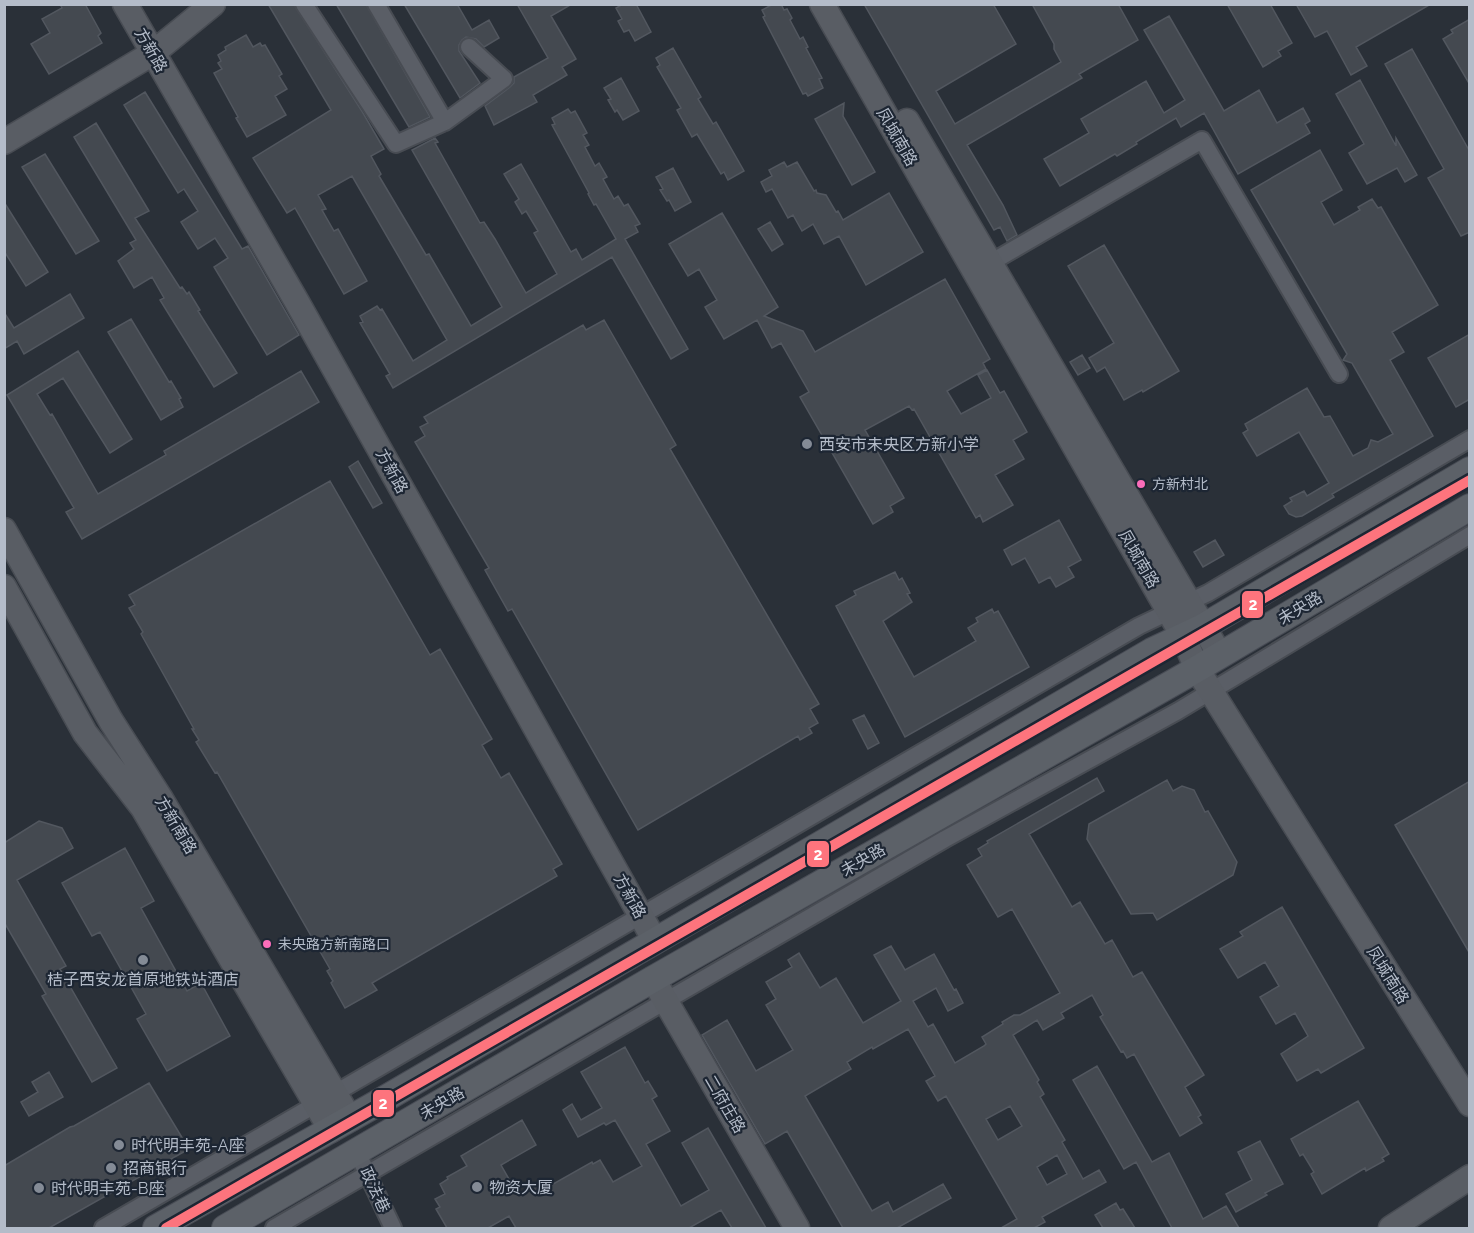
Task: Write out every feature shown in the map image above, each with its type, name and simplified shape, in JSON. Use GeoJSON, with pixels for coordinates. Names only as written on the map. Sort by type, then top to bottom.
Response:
{"type":"FeatureCollection","features":[{"type":"Feature","properties":{"kind":"main road","name":"未央路"},"geometry":{"type":"LineString","coordinates":[[156,1228],[341,1124],[1152,651],[1193,631],[1470,470]]}},
{"type":"Feature","properties":{"kind":"main road","name":"未央路"},"geometry":{"type":"LineString","coordinates":[[225,1228],[362,1164],[653,979],[1197,669],[1470,507]]}},
{"type":"Feature","properties":{"kind":"street","name":"方新路"},"geometry":{"type":"LineString","coordinates":[[125,4],[297,302],[656,941]]}},
{"type":"Feature","properties":{"kind":"street"},"geometry":{"type":"LineString","coordinates":[[4,142],[153,53],[213,4]]}},
{"type":"Feature","properties":{"kind":"street"},"geometry":{"type":"LineString","coordinates":[[304,4],[396,144],[445,122],[504,79],[469,47]]}},
{"type":"Feature","properties":{"kind":"street"},"geometry":{"type":"LineString","coordinates":[[376,4],[445,122]]}},
{"type":"Feature","properties":{"kind":"street","name":"凤城南路"},"geometry":{"type":"LineString","coordinates":[[822,4],[1193,631],[1220,655]]}},
{"type":"Feature","properties":{"kind":"street","name":"凤城南路"},"geometry":{"type":"LineString","coordinates":[[839,4],[990,263],[1179,607]]}},
{"type":"Feature","properties":{"kind":"street"},"geometry":{"type":"LineString","coordinates":[[990,263],[1202,140],[1339,374]]}},
{"type":"Feature","properties":{"kind":"street"},"geometry":{"type":"LineString","coordinates":[[103,1228],[642,917],[1139,626],[1208,593],[1470,439]]}},
{"type":"Feature","properties":{"kind":"street","name":"方新南路"},"geometry":{"type":"LineString","coordinates":[[4,530],[111,721],[156,790],[341,1124]]}},
{"type":"Feature","properties":{"kind":"street"},"geometry":{"type":"LineString","coordinates":[[274,1228],[362,1164],[666,1002],[965,828],[1111,749],[1470,535]]}},
{"type":"Feature","properties":{"kind":"street","name":"方新南路"},"geometry":{"type":"LineString","coordinates":[[4,587],[85,733],[143,808],[327,1100]]}},
{"type":"Feature","properties":{"kind":"street","name":"凤城南路"},"geometry":{"type":"LineString","coordinates":[[1193,631],[1197,669],[1470,1104]]}},
{"type":"Feature","properties":{"kind":"street","name":"二府庄路"},"geometry":{"type":"LineString","coordinates":[[653,979],[798,1228]]}},
{"type":"Feature","properties":{"kind":"street","name":"政法巷"},"geometry":{"type":"LineString","coordinates":[[362,1164],[393,1228]]}},
{"type":"Feature","properties":{"kind":"street"},"geometry":{"type":"LineString","coordinates":[[1391,1228],[1470,1177]]}},
{"type":"Feature","properties":{"kind":"building"},"geometry":{"type":"Polygon","coordinates":[[[60,4],[85,4],[101,33],[98,36],[102,43],[49,74],[31,44],[50,33],[42,19],[62,8],[60,4]]]}},
{"type":"Feature","properties":{"kind":"building"},"geometry":{"type":"Polygon","coordinates":[[[268,4],[294,4],[363,113],[384,149],[371,156],[381,174],[379,176],[426,255],[429,254],[471,326],[502,307],[412,150],[435,138],[438,142],[435,143],[480,223],[484,222],[526,293],[557,274],[534,233],[538,231],[526,211],[522,214],[515,202],[519,199],[504,174],[521,164],[571,252],[576,249],[582,260],[616,239],[596,204],[594,205],[552,125],[555,124],[552,118],[568,109],[571,113],[575,111],[587,133],[583,135],[589,145],[585,147],[595,166],[599,163],[607,177],[603,179],[614,199],[618,196],[624,206],[628,204],[640,224],[635,226],[638,232],[625,239],[688,349],[671,359],[612,257],[393,388],[386,376],[390,374],[360,323],[363,322],[360,316],[377,306],[380,310],[382,309],[413,361],[447,340],[352,176],[318,195],[326,209],[322,210],[334,231],[338,229],[367,281],[344,294],[295,208],[287,213],[253,158],[331,110],[268,4]]]}},
{"type":"Feature","properties":{"kind":"building"},"geometry":{"type":"Polygon","coordinates":[[[336,4],[366,4],[430,117],[409,127],[336,4]]]}},
{"type":"Feature","properties":{"kind":"building"},"geometry":{"type":"Polygon","coordinates":[[[404,4],[457,4],[472,30],[489,20],[499,38],[484,47],[476,39],[466,37],[459,45],[459,51],[480,83],[460,98],[404,4]]]}},
{"type":"Feature","properties":{"kind":"building"},"geometry":{"type":"Polygon","coordinates":[[[517,4],[572,4],[551,16],[576,59],[562,67],[567,75],[533,95],[537,102],[494,125],[485,106],[514,83],[514,77],[548,58],[517,4]]]}},
{"type":"Feature","properties":{"kind":"building"},"geometry":{"type":"Polygon","coordinates":[[[623,4],[636,4],[651,32],[635,41],[629,30],[624,32],[618,21],[622,19],[616,8],[623,4]]]}},
{"type":"Feature","properties":{"kind":"building"},"geometry":{"type":"Polygon","coordinates":[[[773,4],[781,4],[784,10],[787,9],[792,18],[790,20],[800,39],[803,37],[808,47],[806,48],[822,78],[819,79],[823,88],[808,96],[806,93],[803,94],[763,17],[765,16],[762,10],[773,4]]]}},
{"type":"Feature","properties":{"kind":"building"},"geometry":{"type":"Polygon","coordinates":[[[864,4],[993,4],[1016,44],[936,91],[955,124],[1061,62],[1032,4],[1118,4],[1138,40],[1079,74],[1082,78],[967,145],[1003,205],[1017,235],[1007,241],[1000,227],[994,230],[864,4]]]}},
{"type":"Feature","properties":{"kind":"building"},"geometry":{"type":"Polygon","coordinates":[[[1227,4],[1270,4],[1292,43],[1278,51],[1281,56],[1263,67],[1227,4]]]}},
{"type":"Feature","properties":{"kind":"building"},"geometry":{"type":"Polygon","coordinates":[[[1296,4],[1431,4],[1356,47],[1367,66],[1351,75],[1327,31],[1315,37],[1296,4]]]}},
{"type":"Feature","properties":{"kind":"building"},"geometry":{"type":"Polygon","coordinates":[[[1169,16],[1224,111],[1259,90],[1277,123],[1303,108],[1310,121],[1305,124],[1310,133],[1238,174],[1204,113],[1181,127],[1176,118],[1117,156],[1115,154],[1060,186],[1044,159],[1089,133],[1081,119],[1146,81],[1164,113],[1185,100],[1144,30],[1169,16]]]}},
{"type":"Feature","properties":{"kind":"building"},"geometry":{"type":"Polygon","coordinates":[[[1470,19],[1470,85],[1443,39],[1453,33],[1451,30],[1470,19]]]}},
{"type":"Feature","properties":{"kind":"building"},"geometry":{"type":"Polygon","coordinates":[[[246,35],[253,47],[260,43],[262,46],[265,45],[282,74],[279,76],[287,89],[275,96],[286,115],[247,137],[214,73],[222,69],[218,63],[221,61],[218,55],[226,50],[225,47],[246,35]]]}},
{"type":"Feature","properties":{"kind":"building"},"geometry":{"type":"Polygon","coordinates":[[[673,48],[701,97],[698,99],[713,124],[716,122],[744,171],[728,180],[724,172],[721,174],[697,134],[692,137],[677,110],[681,108],[657,67],[660,65],[656,58],[673,48]]]}},
{"type":"Feature","properties":{"kind":"building"},"geometry":{"type":"Polygon","coordinates":[[[1412,49],[1470,152],[1470,232],[1461,236],[1428,178],[1444,169],[1385,64],[1412,49]]]}},
{"type":"Feature","properties":{"kind":"building"},"geometry":{"type":"Polygon","coordinates":[[[621,78],[639,111],[623,120],[617,110],[615,112],[604,88],[621,78]]]}},
{"type":"Feature","properties":{"kind":"building"},"geometry":{"type":"Polygon","coordinates":[[[1360,80],[1396,146],[1396,138],[1417,175],[1405,182],[1397,168],[1367,184],[1349,153],[1364,144],[1336,94],[1360,80]]]}},
{"type":"Feature","properties":{"kind":"building"},"geometry":{"type":"Polygon","coordinates":[[[145,92],[242,249],[248,246],[299,335],[267,355],[214,267],[228,258],[215,238],[198,249],[181,222],[198,211],[184,189],[178,193],[124,105],[145,92]]]}},
{"type":"Feature","properties":{"kind":"building"},"geometry":{"type":"Polygon","coordinates":[[[844,103],[843,116],[875,172],[852,185],[815,119],[844,103]]]}},
{"type":"Feature","properties":{"kind":"building"},"geometry":{"type":"Polygon","coordinates":[[[96,123],[149,211],[135,218],[180,288],[182,287],[187,294],[189,292],[200,310],[198,311],[237,373],[214,387],[160,300],[164,298],[152,277],[134,288],[118,261],[134,249],[130,243],[136,240],[74,137],[96,123]]]}},
{"type":"Feature","properties":{"kind":"building"},"geometry":{"type":"Polygon","coordinates":[[[1320,150],[1342,190],[1321,202],[1334,225],[1360,210],[1358,207],[1372,199],[1378,208],[1381,207],[1438,305],[1392,332],[1404,352],[1390,360],[1433,436],[1332,494],[1334,497],[1302,516],[1296,517],[1289,514],[1284,506],[1292,501],[1290,498],[1304,491],[1307,496],[1329,483],[1299,432],[1257,456],[1243,433],[1248,430],[1245,424],[1307,388],[1324,417],[1330,416],[1353,456],[1368,448],[1371,440],[1378,442],[1393,434],[1352,363],[1343,360],[1347,354],[1251,190],[1320,150]]]}},
{"type":"Feature","properties":{"kind":"building"},"geometry":{"type":"Polygon","coordinates":[[[45,154],[99,241],[76,254],[22,167],[45,154]]]}},
{"type":"Feature","properties":{"kind":"building"},"geometry":{"type":"Polygon","coordinates":[[[784,162],[787,167],[797,162],[814,191],[826,195],[843,220],[889,193],[923,252],[866,285],[839,236],[824,244],[813,224],[802,231],[793,215],[788,218],[772,189],[766,192],[761,182],[772,176],[769,170],[784,162]]]}},
{"type":"Feature","properties":{"kind":"building"},"geometry":{"type":"Polygon","coordinates":[[[673,168],[691,202],[675,211],[660,190],[663,189],[656,177],[673,168]]]}},
{"type":"Feature","properties":{"kind":"building"},"geometry":{"type":"Polygon","coordinates":[[[4,202],[48,272],[26,286],[4,251],[4,202]]]}},
{"type":"Feature","properties":{"kind":"building"},"geometry":{"type":"Polygon","coordinates":[[[722,213],[778,307],[764,316],[803,331],[815,352],[945,279],[990,359],[983,363],[986,369],[947,391],[961,414],[991,398],[978,375],[987,370],[1000,393],[1004,391],[1027,432],[1013,440],[1024,459],[995,475],[1013,505],[983,522],[980,515],[976,518],[914,409],[912,410],[909,406],[865,430],[904,498],[890,506],[893,512],[873,524],[800,397],[809,392],[781,343],[772,348],[757,320],[724,339],[705,307],[717,300],[699,269],[688,276],[669,244],[722,213]]]}},
{"type":"Feature","properties":{"kind":"building"},"geometry":{"type":"Polygon","coordinates":[[[770,222],[783,244],[772,251],[758,229],[770,222]]]}},
{"type":"Feature","properties":{"kind":"building"},"geometry":{"type":"Polygon","coordinates":[[[1104,245],[1179,371],[1124,400],[1105,367],[1097,372],[1089,358],[1114,343],[1068,266],[1104,245]]]}},
{"type":"Feature","properties":{"kind":"building"},"geometry":{"type":"Polygon","coordinates":[[[70,294],[84,318],[24,354],[17,341],[4,349],[4,312],[14,328],[70,294]]]}},
{"type":"Feature","properties":{"kind":"building"},"geometry":{"type":"Polygon","coordinates":[[[131,319],[181,398],[179,399],[183,407],[161,420],[108,332],[131,319]]]}},
{"type":"Feature","properties":{"kind":"building"},"geometry":{"type":"Polygon","coordinates":[[[604,320],[676,445],[670,449],[819,704],[810,709],[818,723],[809,728],[812,733],[800,740],[798,736],[638,830],[512,609],[508,611],[485,570],[489,568],[415,442],[425,436],[420,427],[428,423],[424,417],[583,325],[586,330],[604,320]]]}},
{"type":"Feature","properties":{"kind":"building"},"geometry":{"type":"Polygon","coordinates":[[[1470,334],[1470,399],[1456,407],[1428,358],[1470,334]]]}},
{"type":"Feature","properties":{"kind":"building"},"geometry":{"type":"Polygon","coordinates":[[[78,351],[132,439],[110,453],[63,378],[37,394],[50,415],[52,414],[98,494],[166,455],[164,451],[301,371],[319,402],[82,539],[66,512],[74,508],[7,395],[78,351]]]}},
{"type":"Feature","properties":{"kind":"building"},"geometry":{"type":"Polygon","coordinates":[[[1082,355],[1090,368],[1078,375],[1070,362],[1082,355]]]}},
{"type":"Feature","properties":{"kind":"building"},"geometry":{"type":"Polygon","coordinates":[[[358,461],[382,503],[373,508],[349,467],[358,461]]]}},
{"type":"Feature","properties":{"kind":"building"},"geometry":{"type":"Polygon","coordinates":[[[330,481],[430,655],[440,649],[492,739],[482,745],[501,778],[509,773],[562,864],[553,869],[557,876],[372,983],[377,990],[345,1008],[331,983],[333,981],[327,971],[330,969],[217,772],[215,773],[196,742],[199,740],[192,729],[194,729],[129,608],[135,605],[129,595],[330,481]]]}},
{"type":"Feature","properties":{"kind":"building"},"geometry":{"type":"Polygon","coordinates":[[[1059,520],[1081,560],[1068,567],[1074,577],[1056,587],[1050,577],[1039,583],[1025,558],[1012,565],[1004,550],[1059,520]]]}},
{"type":"Feature","properties":{"kind":"building"},"geometry":{"type":"Polygon","coordinates":[[[1215,540],[1224,555],[1203,567],[1194,552],[1215,540]]]}},
{"type":"Feature","properties":{"kind":"building"},"geometry":{"type":"Polygon","coordinates":[[[895,572],[899,580],[902,578],[912,602],[883,621],[914,677],[976,641],[968,628],[978,622],[976,618],[992,609],[994,613],[998,611],[1029,667],[905,737],[836,606],[856,595],[854,591],[895,572]]]}},
{"type":"Feature","properties":{"kind":"building"},"geometry":{"type":"Polygon","coordinates":[[[864,715],[879,743],[868,749],[853,720],[864,715]]]}},
{"type":"Feature","properties":{"kind":"building"},"geometry":{"type":"Polygon","coordinates":[[[1097,778],[1104,791],[1029,834],[1072,907],[1080,902],[1105,944],[1112,940],[1133,977],[1142,972],[1204,1075],[1185,1087],[1201,1115],[1198,1117],[1202,1123],[1180,1136],[1134,1054],[1127,1058],[1123,1051],[1121,1052],[1100,1017],[1103,1015],[1092,995],[1061,1013],[1064,1018],[1043,1030],[1037,1020],[1013,1035],[1039,1080],[1037,1082],[1044,1094],[1040,1097],[1065,1140],[1062,1142],[1083,1179],[1099,1170],[1106,1182],[1042,1217],[1045,1222],[1034,1228],[1001,1228],[1017,1219],[946,1096],[938,1101],[926,1081],[935,1076],[908,1029],[847,1062],[851,1069],[805,1096],[872,1211],[888,1202],[893,1212],[943,1184],[951,1198],[897,1228],[843,1228],[787,1131],[765,1144],[702,1035],[727,1020],[756,1071],[793,1050],[766,1005],[776,999],[766,982],[792,967],[788,960],[799,953],[820,988],[836,978],[863,1023],[901,1001],[874,955],[891,946],[905,970],[934,954],[954,990],[956,989],[963,1003],[948,1011],[936,988],[913,1001],[928,1027],[933,1024],[955,1063],[984,1046],[986,1044],[982,1037],[1003,1024],[1002,1022],[1060,993],[1012,909],[998,917],[967,865],[982,856],[978,849],[988,843],[987,841],[1097,778]],[[1010,1106],[986,1119],[998,1140],[1022,1126],[1010,1106]],[[1057,1155],[1037,1167],[1047,1185],[1067,1174],[1057,1155]]]}},
{"type":"Feature","properties":{"kind":"building"},"geometry":{"type":"Polygon","coordinates":[[[1167,780],[1173,791],[1182,786],[1194,790],[1205,812],[1208,811],[1237,862],[1233,875],[1157,920],[1153,913],[1131,914],[1087,839],[1089,824],[1167,780]]]}},
{"type":"Feature","properties":{"kind":"building"},"geometry":{"type":"Polygon","coordinates":[[[1470,781],[1470,954],[1395,825],[1470,781]]]}},
{"type":"Feature","properties":{"kind":"building"},"geometry":{"type":"Polygon","coordinates":[[[39,821],[62,828],[73,848],[17,880],[66,966],[60,969],[117,1068],[92,1082],[42,996],[46,994],[4,922],[4,843],[39,821]]]}},
{"type":"Feature","properties":{"kind":"building","name":"桔子西安龙首原地铁站酒店"},"geometry":{"type":"Polygon","coordinates":[[[125,848],[154,901],[141,908],[187,991],[201,983],[230,1036],[167,1071],[137,1019],[146,1014],[100,932],[92,936],[62,883],[125,848]]]}},
{"type":"Feature","properties":{"kind":"building"},"geometry":{"type":"Polygon","coordinates":[[[1282,907],[1364,1048],[1321,1073],[1318,1069],[1297,1081],[1281,1054],[1308,1036],[1295,1013],[1276,1024],[1260,997],[1279,986],[1265,962],[1238,978],[1220,949],[1243,936],[1240,932],[1282,907]]]}},
{"type":"Feature","properties":{"kind":"building"},"geometry":{"type":"Polygon","coordinates":[[[625,1047],[645,1083],[648,1081],[657,1096],[652,1099],[670,1131],[646,1144],[681,1206],[709,1190],[682,1143],[708,1128],[766,1228],[732,1228],[721,1210],[689,1228],[516,1228],[509,1216],[488,1228],[447,1228],[436,1209],[440,1207],[435,1199],[445,1194],[440,1184],[448,1179],[447,1177],[467,1166],[461,1156],[522,1120],[536,1145],[501,1165],[518,1195],[544,1180],[548,1187],[592,1162],[593,1164],[600,1160],[613,1182],[642,1166],[615,1120],[606,1125],[604,1123],[578,1137],[563,1110],[572,1104],[581,1120],[602,1108],[581,1072],[625,1047]]]}},
{"type":"Feature","properties":{"kind":"building"},"geometry":{"type":"Polygon","coordinates":[[[1097,1066],[1152,1162],[1169,1153],[1203,1219],[1226,1206],[1239,1228],[1172,1228],[1136,1162],[1124,1169],[1073,1080],[1097,1066]]]}},
{"type":"Feature","properties":{"kind":"building"},"geometry":{"type":"Polygon","coordinates":[[[49,1072],[63,1097],[29,1116],[21,1102],[38,1092],[32,1082],[49,1072]]]}},
{"type":"Feature","properties":{"kind":"building","name":"时代明丰苑-A座"},"geometry":{"type":"Polygon","coordinates":[[[149,1083],[189,1149],[49,1228],[4,1228],[4,1166],[149,1083]]]}},
{"type":"Feature","properties":{"kind":"building"},"geometry":{"type":"Polygon","coordinates":[[[1358,1101],[1389,1154],[1382,1158],[1384,1161],[1366,1171],[1365,1168],[1322,1194],[1311,1174],[1314,1172],[1303,1154],[1300,1156],[1291,1139],[1358,1101]]]}},
{"type":"Feature","properties":{"kind":"building"},"geometry":{"type":"Polygon","coordinates":[[[1260,1141],[1283,1184],[1236,1212],[1226,1194],[1252,1180],[1238,1152],[1260,1141]]]}},
{"type":"Feature","properties":{"kind":"building"},"geometry":{"type":"Polygon","coordinates":[[[1116,1203],[1120,1210],[1123,1209],[1135,1228],[1103,1228],[1095,1215],[1116,1203]]]}},
{"type":"Feature","properties":{"kind":"transit line","name":"2"},"geometry":{"type":"LineString","coordinates":[[166,1228],[1470,480]]}},
{"type":"Feature","properties":{"kind":"place","name":"西安市未央区方新小学"},"geometry":{"type":"Point","coordinates":[807,444]}},
{"type":"Feature","properties":{"kind":"place","name":"方新村北"},"geometry":{"type":"Point","coordinates":[1141,484]}},
{"type":"Feature","properties":{"kind":"place","name":"未央路方新南路口"},"geometry":{"type":"Point","coordinates":[267,944]}},
{"type":"Feature","properties":{"kind":"place","name":"桔子西安龙首原地铁站酒店"},"geometry":{"type":"Point","coordinates":[143,960]}},
{"type":"Feature","properties":{"kind":"place","name":"时代明丰苑-A座"},"geometry":{"type":"Point","coordinates":[119,1145]}},
{"type":"Feature","properties":{"kind":"place","name":"招商银行"},"geometry":{"type":"Point","coordinates":[111,1168]}},
{"type":"Feature","properties":{"kind":"place","name":"物资大厦"},"geometry":{"type":"Point","coordinates":[477,1187]}},
{"type":"Feature","properties":{"kind":"place","name":"时代明丰苑-B座"},"geometry":{"type":"Point","coordinates":[39,1188]}}]}
